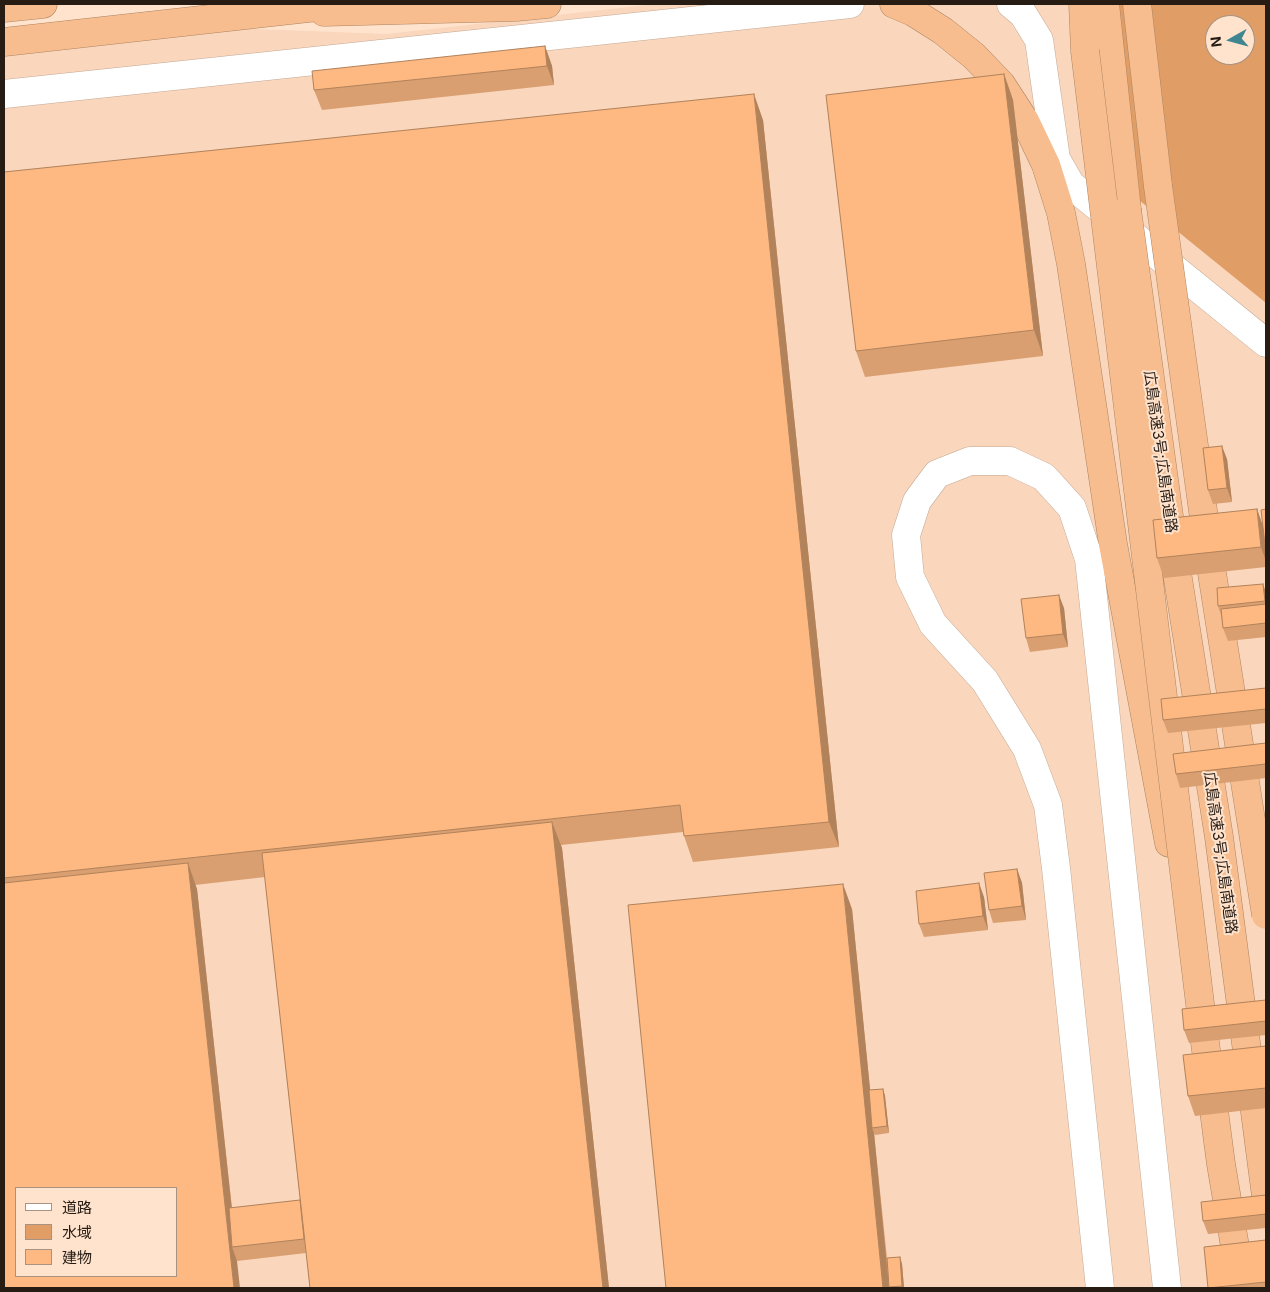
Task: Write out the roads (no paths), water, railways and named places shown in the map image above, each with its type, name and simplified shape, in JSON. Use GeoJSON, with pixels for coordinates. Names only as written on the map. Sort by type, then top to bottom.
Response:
{"type":"FeatureCollection","features":[{"type":"Feature","properties":{"kind":"highway"},"geometry":{"type":"LineString","coordinates":[[4,8],[43,4]]}},
{"type":"Feature","properties":{"kind":"highway"},"geometry":{"type":"LineString","coordinates":[[4,42],[344,4]]}},
{"type":"Feature","properties":{"kind":"highway"},"geometry":{"type":"LineString","coordinates":[[229,16],[516,7],[547,4]]}},
{"type":"Feature","properties":{"kind":"highway"},"geometry":{"type":"LineString","coordinates":[[894,4],[913,12],[943,31],[974,56],[1001,84],[1025,121],[1046,165],[1061,213],[1071,264],[1113,544],[1201,1012]]}},
{"type":"Feature","properties":{"kind":"highway"},"geometry":{"type":"LineString","coordinates":[[1083,4],[1085,51],[1201,1012],[1221,1164],[1242,1288]]}},
{"type":"Feature","properties":{"kind":"highway","name":"広島高速3号;広島南道路"},"geometry":{"type":"LineString","coordinates":[[1105,4],[1127,210],[1156,426],[1175,560],[1219,837],[1266,1196]]}},
{"type":"Feature","properties":{"kind":"highway"},"geometry":{"type":"LineString","coordinates":[[1137,4],[1182,372],[1207,544],[1266,915]]}},
{"type":"Feature","properties":{"kind":"lane"},"geometry":{"type":"LineString","coordinates":[[4,94],[850,4]]}},
{"type":"Feature","properties":{"kind":"lane"},"geometry":{"type":"LineString","coordinates":[[1011,4],[1024,14],[1039,40],[1056,159],[1071,185],[1266,343]]}},
{"type":"Feature","properties":{"kind":"lane"},"geometry":{"type":"LineString","coordinates":[[1100,1288],[1048,805],[1027,749],[985,681],[933,624],[910,577],[906,535],[917,501],[937,474],[970,461],[1010,462],[1044,477],[1072,508],[1089,559],[1167,1288]]}},
{"type":"Feature","properties":{"kind":"water"},"geometry":{"type":"Polygon","coordinates":[[[1071,4],[1266,4],[1266,303],[1087,158],[1071,4]]]}}]}
